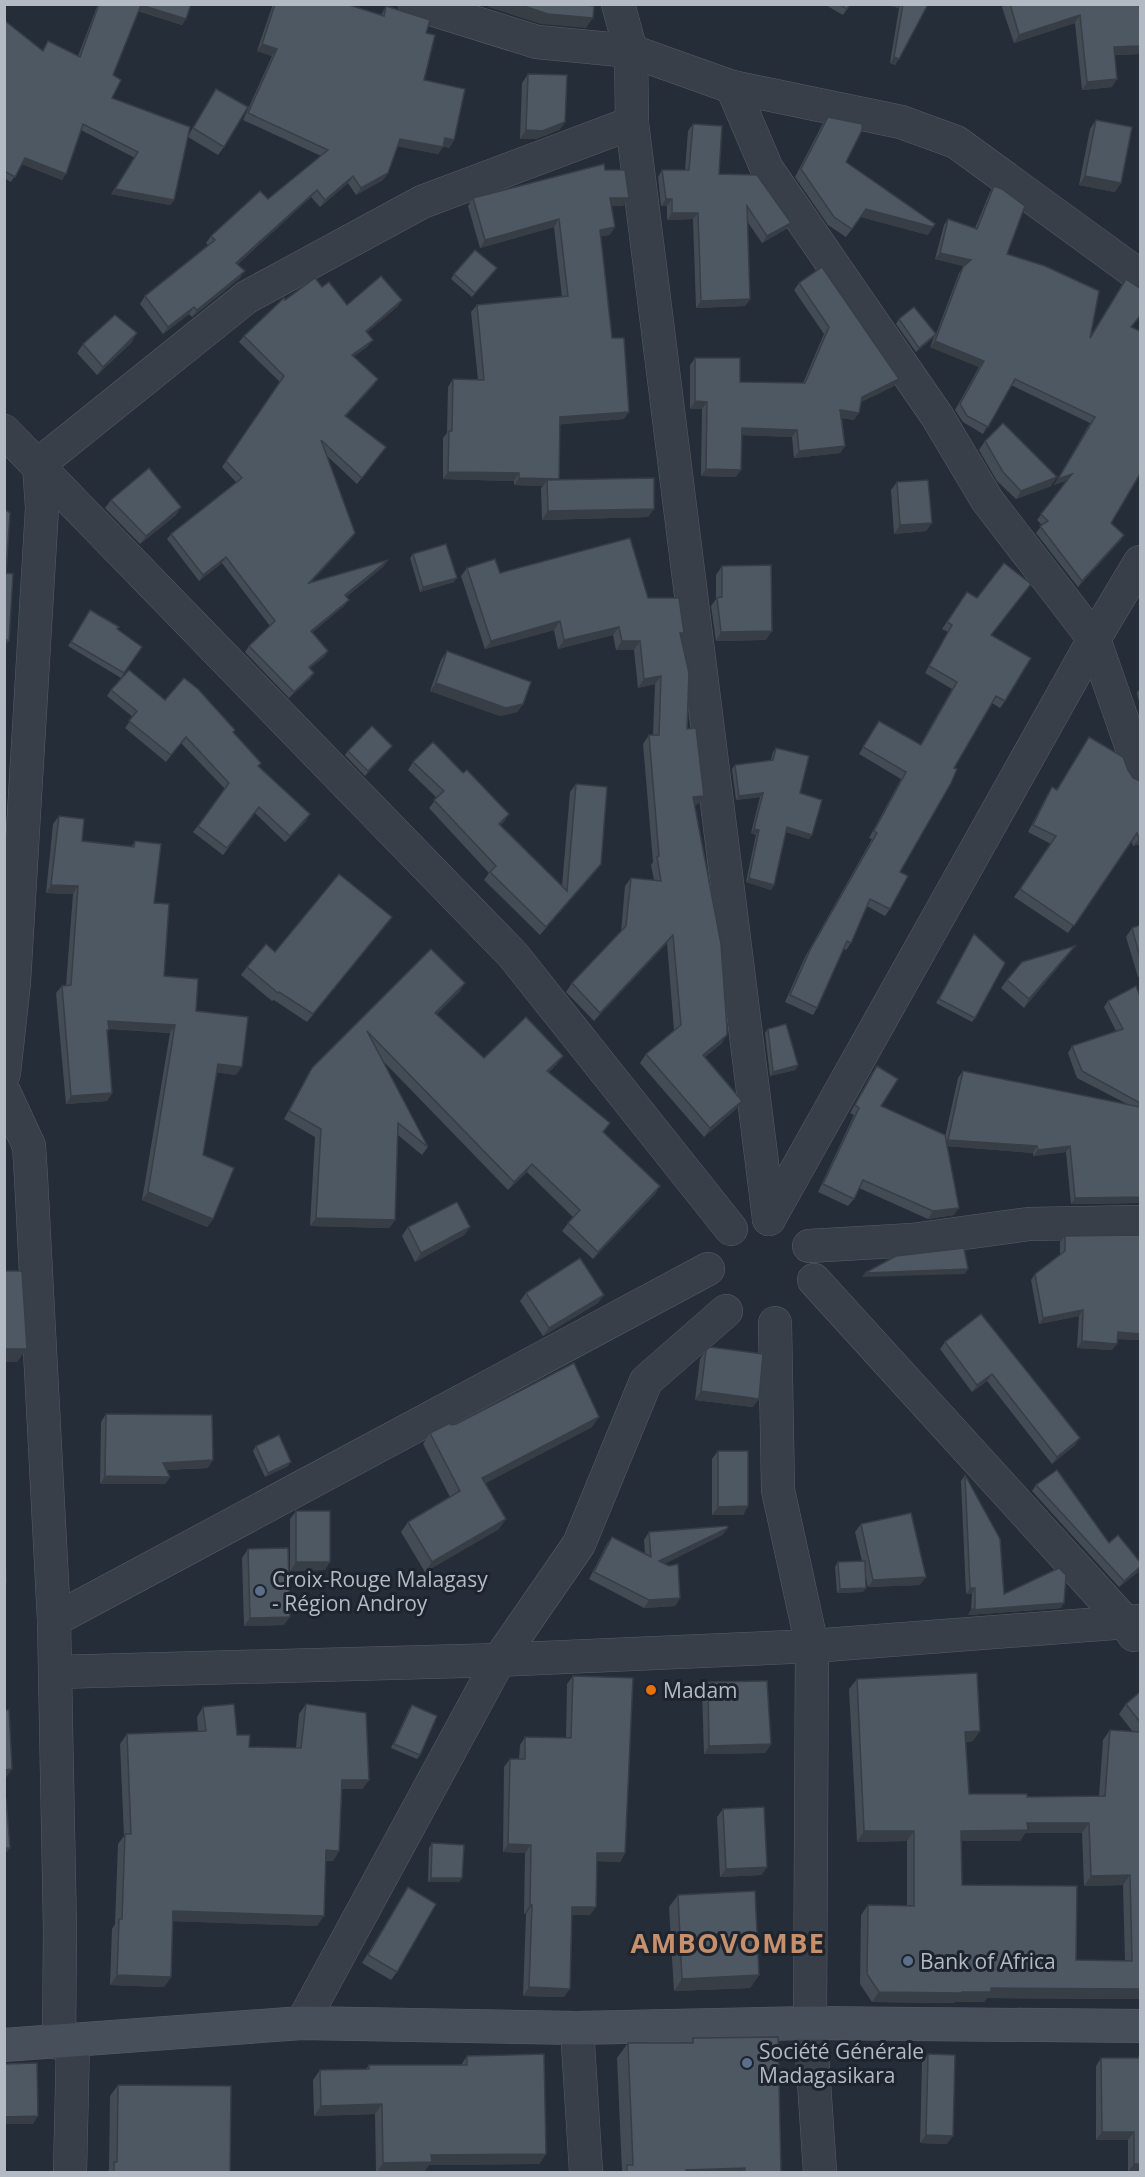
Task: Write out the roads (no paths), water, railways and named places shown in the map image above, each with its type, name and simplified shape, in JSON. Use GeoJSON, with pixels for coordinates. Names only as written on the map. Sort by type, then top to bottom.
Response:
{"type":"FeatureCollection","features":[{"type":"Feature","properties":{"kind":"main road"},"geometry":{"type":"LineString","coordinates":[[4,2045],[302,2023],[577,2028],[810,2023],[1140,2026]]}},
{"type":"Feature","properties":{"kind":"street"},"geometry":{"type":"LineString","coordinates":[[415,4],[537,42],[631,51],[732,87],[901,122],[956,142],[1140,276]]}},
{"type":"Feature","properties":{"kind":"street"},"geometry":{"type":"LineString","coordinates":[[618,4],[631,51],[632,123],[769,1219]]}},
{"type":"Feature","properties":{"kind":"street"},"geometry":{"type":"LineString","coordinates":[[732,87],[767,170],[937,416],[987,501],[1094,639],[1140,771]]}},
{"type":"Feature","properties":{"kind":"street"},"geometry":{"type":"LineString","coordinates":[[39,464],[247,297],[422,202],[632,123]]}},
{"type":"Feature","properties":{"kind":"street"},"geometry":{"type":"LineString","coordinates":[[4,431],[39,464],[513,955],[731,1228]]}},
{"type":"Feature","properties":{"kind":"street"},"geometry":{"type":"LineString","coordinates":[[5,1058],[14,982],[41,520],[39,464]]}},
{"type":"Feature","properties":{"kind":"street"},"geometry":{"type":"LineString","coordinates":[[769,1219],[1094,639],[1140,562]]}},
{"type":"Feature","properties":{"kind":"street"},"geometry":{"type":"LineString","coordinates":[[4,1092],[29,1146],[54,1620],[60,1930],[70,2172]]}},
{"type":"Feature","properties":{"kind":"street"},"geometry":{"type":"LineString","coordinates":[[769,1219],[785,1225],[809,1246],[816,1263],[814,1280],[807,1299],[794,1314],[775,1323],[749,1323],[726,1311],[712,1293],[708,1269],[715,1246],[731,1228],[749,1220],[769,1219]]}},
{"type":"Feature","properties":{"kind":"street"},"geometry":{"type":"LineString","coordinates":[[809,1246],[912,1240],[1029,1224],[1140,1222]]}},
{"type":"Feature","properties":{"kind":"street"},"geometry":{"type":"LineString","coordinates":[[54,1620],[708,1269]]}},
{"type":"Feature","properties":{"kind":"street"},"geometry":{"type":"LineString","coordinates":[[814,1280],[1135,1629]]}},
{"type":"Feature","properties":{"kind":"street"},"geometry":{"type":"LineString","coordinates":[[302,2023],[499,1659],[579,1544],[646,1381],[726,1311]]}},
{"type":"Feature","properties":{"kind":"street"},"geometry":{"type":"LineString","coordinates":[[775,1323],[778,1490],[812,1646],[810,2023],[820,2172]]}},
{"type":"Feature","properties":{"kind":"street"},"geometry":{"type":"LineString","coordinates":[[56,1672],[499,1659],[1135,1629]]}},
{"type":"Feature","properties":{"kind":"street"},"geometry":{"type":"LineString","coordinates":[[577,2028],[586,2172]]}},
{"type":"Feature","properties":{"kind":"place","name":"Croix-Rouge Malagasy - Région Androy"},"geometry":{"type":"Point","coordinates":[260,1591]}},
{"type":"Feature","properties":{"kind":"place","name":"Madam"},"geometry":{"type":"Point","coordinates":[651,1690]}},
{"type":"Feature","properties":{"kind":"place","name":"Bank of Africa"},"geometry":{"type":"Point","coordinates":[908,1961]}},
{"type":"Feature","properties":{"kind":"place","name":"Société Générale Madagasikara"},"geometry":{"type":"Point","coordinates":[747,2063]}},
{"type":"Feature","properties":{"kind":"district","name":"AMBOVOMBE"},"geometry":{"type":"Point","coordinates":[728,1942]}}]}
